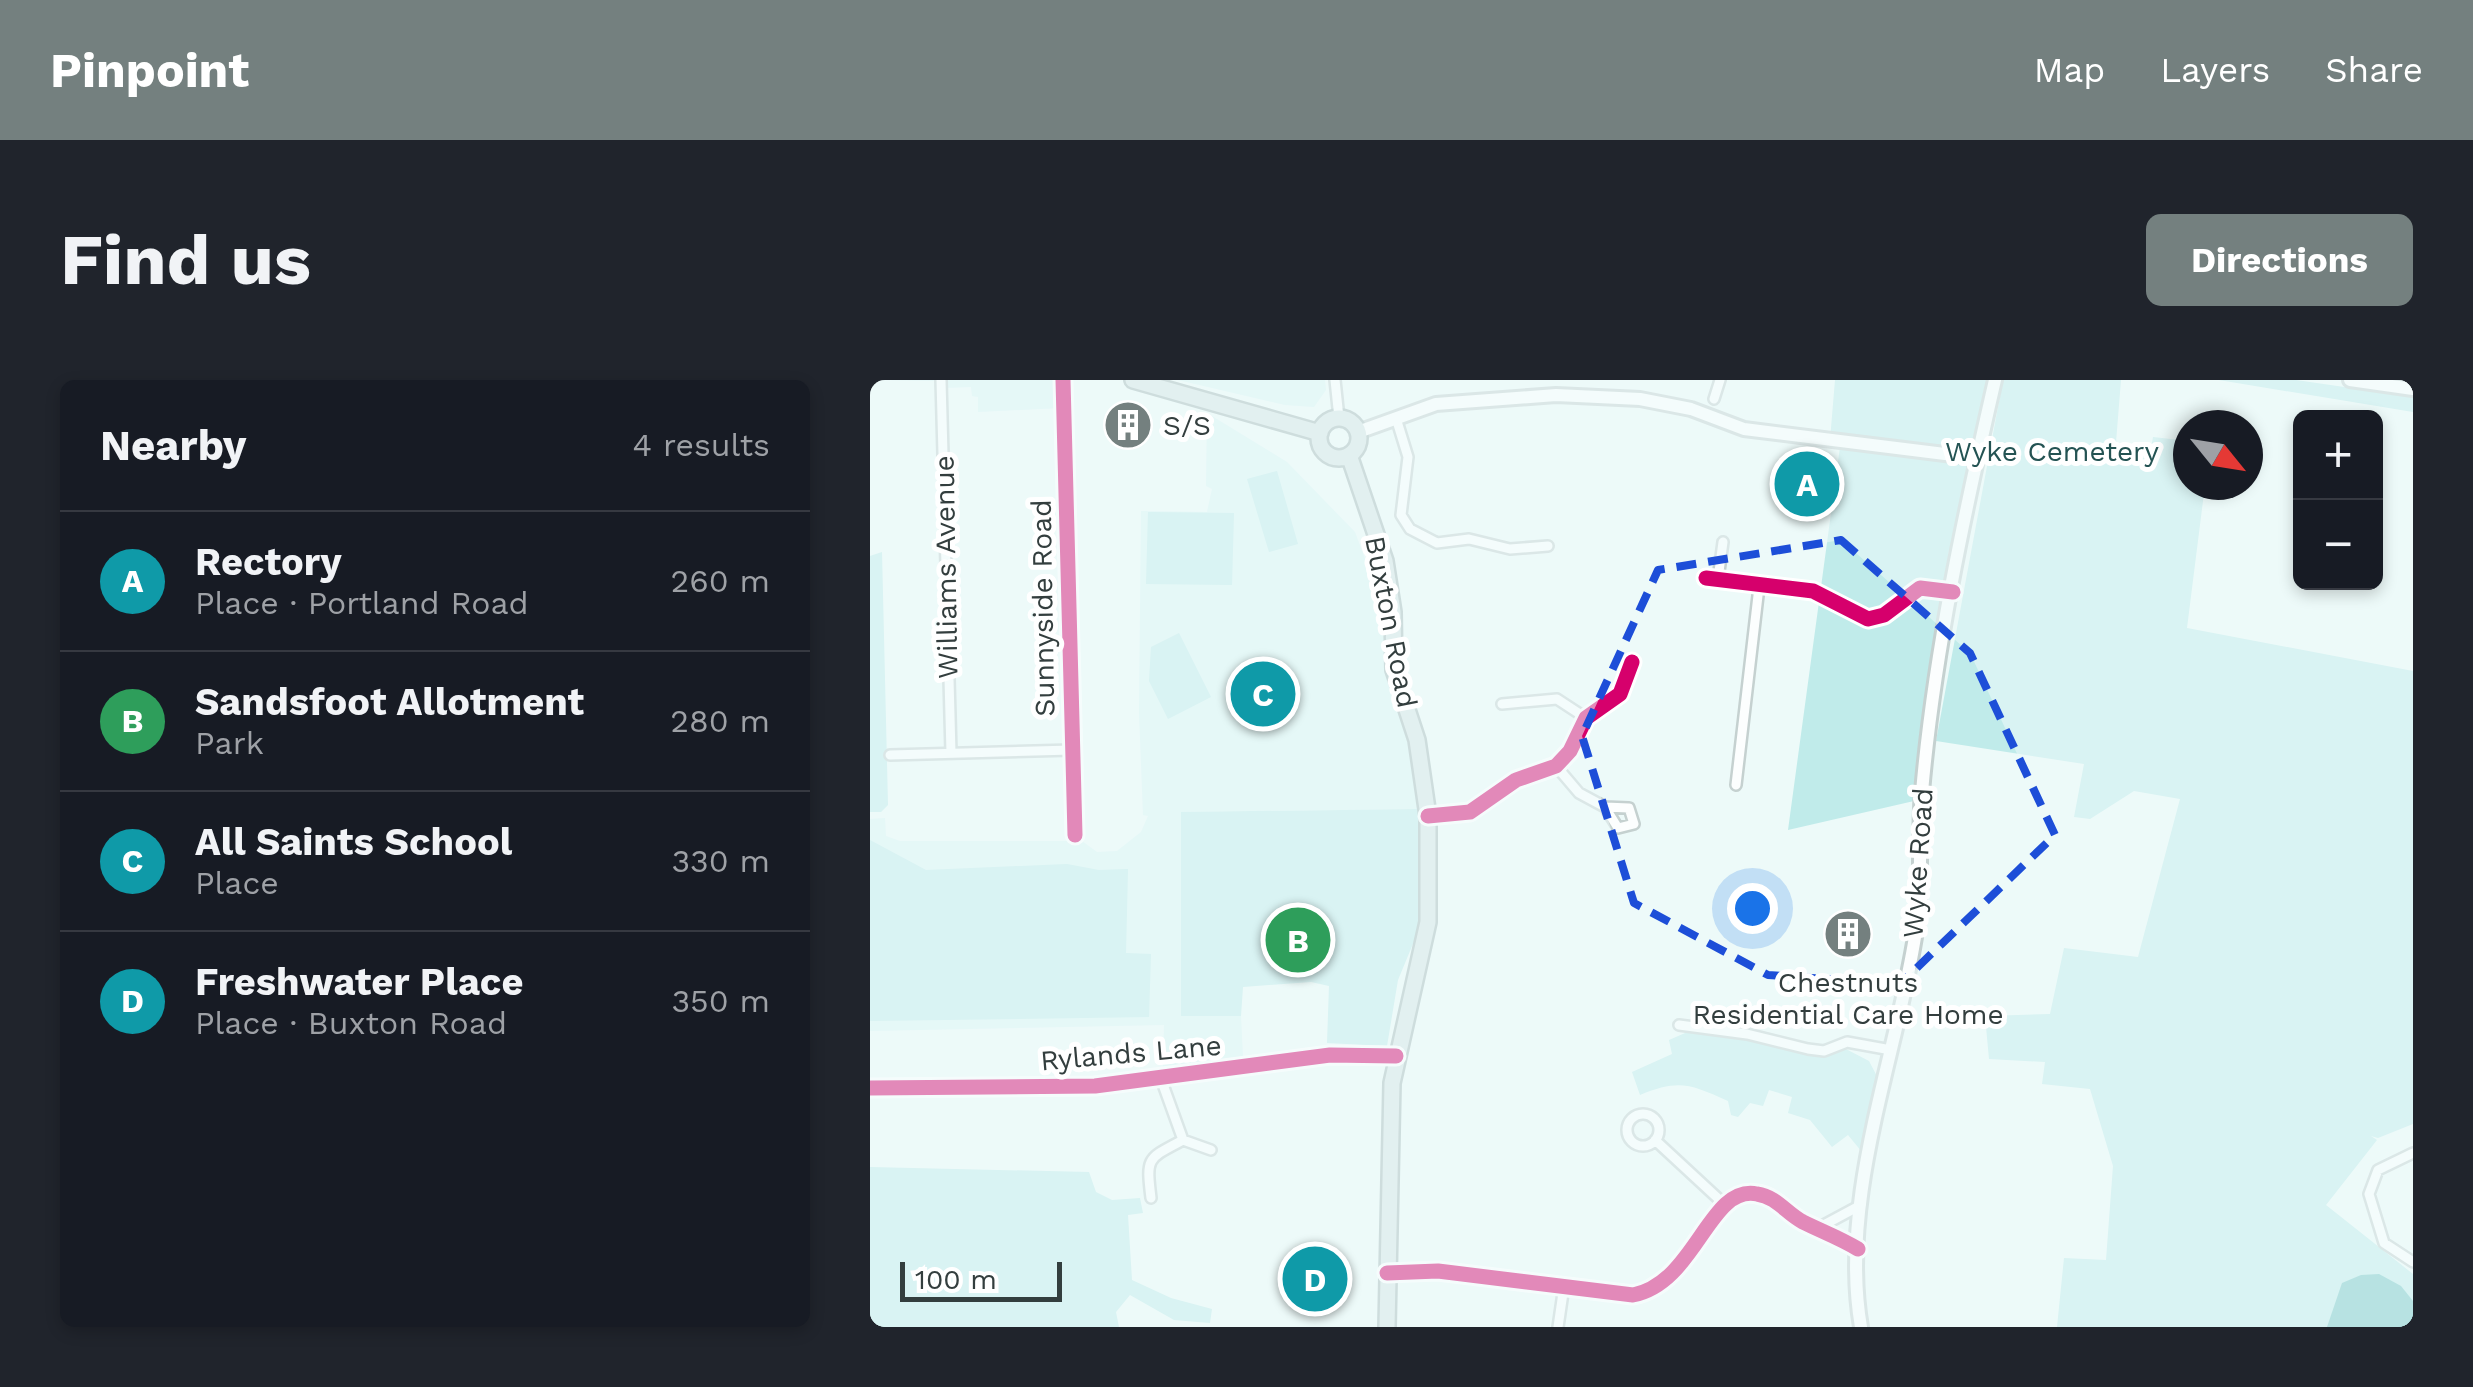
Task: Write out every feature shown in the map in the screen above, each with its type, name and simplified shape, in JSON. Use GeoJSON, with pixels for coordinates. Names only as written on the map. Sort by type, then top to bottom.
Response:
{"type":"FeatureCollection","features":[{"type":"Feature","properties":{"kind":"highway"},"geometry":{"type":"LineString","coordinates":[[1133,380],[1320,433]]}},
{"type":"Feature","properties":{"kind":"highway"},"geometry":{"type":"LineString","coordinates":[[1339,418],[1351,422],[1358,432],[1358,442],[1348,455],[1330,455],[1320,446],[1320,433],[1329,420],[1339,418]]}},
{"type":"Feature","properties":{"kind":"highway","name":"Buxton Road"},"geometry":{"type":"LineString","coordinates":[[1348,455],[1384,562],[1393,612],[1394,670],[1417,740],[1428,816],[1428,922],[1396,1056],[1390,1120],[1386,1327]]}},
{"type":"Feature","properties":{"kind":"main road","name":"Wyke Road"},"geometry":{"type":"LineString","coordinates":[[1862,1327],[1858,1249],[1863,1203],[1915,937],[1922,792],[1953,592],[1995,380]]}},
{"type":"Feature","properties":{"kind":"main road"},"geometry":{"type":"LineString","coordinates":[[2350,380],[2413,389]]}},
{"type":"Feature","properties":{"kind":"main road"},"geometry":{"type":"LineString","coordinates":[[1358,432],[1436,404],[1477,398],[1632,398],[1691,409],[1744,430],[1977,458]]}},
{"type":"Feature","properties":{"kind":"street","name":"Williams Avenue"},"geometry":{"type":"LineString","coordinates":[[941,380],[950,753]]}},
{"type":"Feature","properties":{"kind":"street","name":"Sunnyside Road"},"geometry":{"type":"LineString","coordinates":[[1063,380],[1074,834]]}},
{"type":"Feature","properties":{"kind":"street"},"geometry":{"type":"LineString","coordinates":[[1335,380],[1339,418]]}},
{"type":"Feature","properties":{"kind":"street"},"geometry":{"type":"LineString","coordinates":[[1714,399],[1720,380]]}},
{"type":"Feature","properties":{"kind":"street"},"geometry":{"type":"LineString","coordinates":[[1396,418],[1408,457],[1404,524],[1436,543],[1469,539],[1510,549],[1548,546]]}},
{"type":"Feature","properties":{"kind":"street"},"geometry":{"type":"LineString","coordinates":[[1718,579],[1723,542]]}},
{"type":"Feature","properties":{"kind":"street"},"geometry":{"type":"LineString","coordinates":[[1706,578],[1813,591],[1868,620],[1884,614],[1920,588],[1953,592]]}},
{"type":"Feature","properties":{"kind":"street"},"geometry":{"type":"LineString","coordinates":[[1736,785],[1759,587]]}},
{"type":"Feature","properties":{"kind":"street"},"geometry":{"type":"LineString","coordinates":[[1428,816],[1470,812],[1516,780],[1556,766],[1570,752],[1586,718],[1620,694],[1632,662]]}},
{"type":"Feature","properties":{"kind":"street"},"geometry":{"type":"LineString","coordinates":[[1502,704],[1557,699],[1586,718]]}},
{"type":"Feature","properties":{"kind":"street"},"geometry":{"type":"LineString","coordinates":[[890,754],[1072,750]]}},
{"type":"Feature","properties":{"kind":"street"},"geometry":{"type":"LineString","coordinates":[[1556,766],[1572,786],[1605,808]]}},
{"type":"Feature","properties":{"kind":"street"},"geometry":{"type":"LineString","coordinates":[[1679,1025],[1748,1034],[1808,1049],[1824,1050],[1847,1042],[1891,1050]]}},
{"type":"Feature","properties":{"kind":"street","name":"Rylands Lane"},"geometry":{"type":"LineString","coordinates":[[870,1088],[1084,1087],[1330,1055],[1396,1056]]}},
{"type":"Feature","properties":{"kind":"street"},"geometry":{"type":"LineString","coordinates":[[1161,1079],[1183,1140]]}},
{"type":"Feature","properties":{"kind":"street"},"geometry":{"type":"LineString","coordinates":[[1151,1198],[1150,1158],[1183,1140],[1211,1150]]}},
{"type":"Feature","properties":{"kind":"street"},"geometry":{"type":"LineString","coordinates":[[1655,1140],[1724,1203]]}},
{"type":"Feature","properties":{"kind":"street"},"geometry":{"type":"LineString","coordinates":[[2413,1153],[2378,1170],[2369,1194],[2384,1244],[2413,1262]]}},
{"type":"Feature","properties":{"kind":"street"},"geometry":{"type":"LineString","coordinates":[[1387,1273],[1438,1271],[1633,1295],[1659,1287],[1685,1262],[1724,1203],[1741,1194],[1760,1194],[1802,1222],[1820,1227],[1858,1249]]}},
{"type":"Feature","properties":{"kind":"street"},"geometry":{"type":"LineString","coordinates":[[1820,1227],[1863,1203]]}},
{"type":"Feature","properties":{"kind":"street"},"geometry":{"type":"LineString","coordinates":[[1558,1327],[1564,1286]]}},
{"type":"Feature","properties":{"kind":"highlighted area"},"geometry":{"type":"Polygon","coordinates":[[[1841,540],[1970,653],[2055,835],[1900,984],[1768,975],[1634,903],[1582,736],[1658,570],[1841,540]]]}},
{"type":"Feature","properties":{"kind":"shaded area"},"geometry":{"type":"Polygon","coordinates":[[[880,380],[1061,380],[1061,408],[978,412],[978,397],[972,396],[971,387],[943,388],[942,381],[880,380]]]}},
{"type":"Feature","properties":{"kind":"shaded area"},"geometry":{"type":"Polygon","coordinates":[[[1178,380],[1325,380],[1326,390],[1314,407],[1285,405],[1178,380]]]}},
{"type":"Feature","properties":{"kind":"shaded area"},"geometry":{"type":"Polygon","coordinates":[[[1207,413],[1287,462],[1355,532],[1383,607],[1391,671],[1416,761],[1419,809],[1182,812],[1182,1016],[1241,1016],[1243,1058],[1163,1068],[1164,1025],[870,1031],[870,819],[885,818],[886,836],[900,841],[1082,841],[1097,852],[1117,851],[1141,832],[1148,816],[1143,815],[1139,712],[1141,511],[1207,512],[1212,489],[1206,486],[1207,413]]]}},
{"type":"Feature","properties":{"kind":"green space"},"geometry":{"type":"Polygon","coordinates":[[[1835,380],[1988,380],[1953,550],[1949,550],[1914,801],[1788,830],[1840,447],[1830,440],[1835,380]]]}},
{"type":"Feature","properties":{"kind":"green space","name":"Wyke Cemetery"},"geometry":{"type":"Polygon","coordinates":[[[2003,380],[2121,380],[2115,455],[2149,459],[2153,437],[2173,439],[2173,500],[2203,500],[2187,628],[2413,671],[2413,1124],[2378,1138],[2371,1136],[2377,1140],[2326,1205],[2413,1274],[2413,1327],[2057,1327],[2064,1258],[2106,1260],[2113,1166],[2090,1089],[2042,1084],[2045,1062],[1989,1059],[1985,1016],[2050,1014],[2064,948],[2138,957],[2180,799],[2134,791],[2090,819],[2074,817],[2084,764],[1936,741],[2003,380]]]}},
{"type":"Feature","properties":{"kind":"green space"},"geometry":{"type":"Polygon","coordinates":[[[2219,380],[2296,380],[2413,397],[2413,412],[2219,380]]]}},
{"type":"Feature","properties":{"kind":"green space"},"geometry":{"type":"Polygon","coordinates":[[[1277,471],[1298,544],[1269,552],[1247,479],[1277,471]]]}},
{"type":"Feature","properties":{"kind":"green space"},"geometry":{"type":"Polygon","coordinates":[[[1148,512],[1234,513],[1232,585],[1146,584],[1148,512]]]}},
{"type":"Feature","properties":{"kind":"green space"},"geometry":{"type":"Polygon","coordinates":[[[882,552],[888,805],[881,812],[870,812],[870,556],[882,552]]]}},
{"type":"Feature","properties":{"kind":"green space"},"geometry":{"type":"Polygon","coordinates":[[[1179,633],[1211,697],[1168,719],[1149,681],[1151,647],[1179,633]]]}},
{"type":"Feature","properties":{"kind":"green space"},"geometry":{"type":"Polygon","coordinates":[[[1419,809],[1422,922],[1398,980],[1387,1046],[1327,1043],[1329,986],[1311,982],[1243,987],[1241,1016],[1181,1016],[1181,812],[1419,809]]]}},
{"type":"Feature","properties":{"kind":"green space"},"geometry":{"type":"Polygon","coordinates":[[[870,840],[926,870],[1067,864],[1099,870],[1128,869],[1126,953],[1151,954],[1149,1017],[870,1021],[870,840]]]}},
{"type":"Feature","properties":{"kind":"green space"},"geometry":{"type":"Polygon","coordinates":[[[1692,1030],[1811,1052],[1842,1047],[1869,1061],[1880,1082],[1862,1152],[1848,1135],[1832,1147],[1810,1120],[1788,1113],[1792,1097],[1769,1090],[1763,1106],[1750,1103],[1738,1117],[1731,1115],[1728,1101],[1694,1087],[1675,1085],[1640,1095],[1632,1072],[1672,1054],[1669,1040],[1692,1030]]]}},
{"type":"Feature","properties":{"kind":"green space"},"geometry":{"type":"Polygon","coordinates":[[[870,1167],[1089,1172],[1096,1192],[1112,1200],[1140,1198],[1143,1213],[1128,1215],[1132,1280],[1171,1298],[1212,1309],[1210,1323],[1174,1320],[1130,1295],[1116,1312],[1119,1327],[870,1327],[870,1167]]]}},
{"type":"Feature","properties":{"kind":"water"},"geometry":{"type":"Polygon","coordinates":[[[2379,1274],[2401,1286],[2413,1301],[2413,1327],[2327,1327],[2342,1283],[2361,1275],[2379,1274]]]}},
{"type":"Feature","properties":{"kind":"cycle path"},"geometry":{"type":"LineString","coordinates":[[1063,380],[1075,835]]}},
{"type":"Feature","properties":{"kind":"cycle path"},"geometry":{"type":"LineString","coordinates":[[1706,578],[1813,591],[1868,619],[1884,615],[1920,588],[1953,592]]}},
{"type":"Feature","properties":{"kind":"cycle path"},"geometry":{"type":"LineString","coordinates":[[1428,816],[1470,812],[1516,780],[1556,766],[1570,751],[1586,718],[1620,694],[1632,662]]}},
{"type":"Feature","properties":{"kind":"cycle path"},"geometry":{"type":"LineString","coordinates":[[870,1088],[1095,1086],[1330,1055],[1396,1056]]}},
{"type":"Feature","properties":{"kind":"cycle path"},"geometry":{"type":"LineString","coordinates":[[1387,1273],[1438,1271],[1633,1295],[1654,1287],[1672,1273],[1726,1204],[1740,1195],[1757,1194],[1858,1249]]}},
{"type":"Feature","properties":{"kind":"place","name":"S/S"},"geometry":{"type":"Point","coordinates":[1128,425]}},
{"type":"Feature","properties":{"kind":"place","name":"Rectory"},"geometry":{"type":"Point","coordinates":[1807,484]}},
{"type":"Feature","properties":{"kind":"place","name":"All Saints School"},"geometry":{"type":"Point","coordinates":[1263,694]}},
{"type":"Feature","properties":{"kind":"place","name":"Chestnuts Residential Care Home"},"geometry":{"type":"Point","coordinates":[1848,934]}},
{"type":"Feature","properties":{"kind":"place","name":"Sandsfoot Allotment"},"geometry":{"type":"Point","coordinates":[1298,940]}},
{"type":"Feature","properties":{"kind":"place","name":"Freshwater Place"},"geometry":{"type":"Point","coordinates":[1315,1279]}}]}
